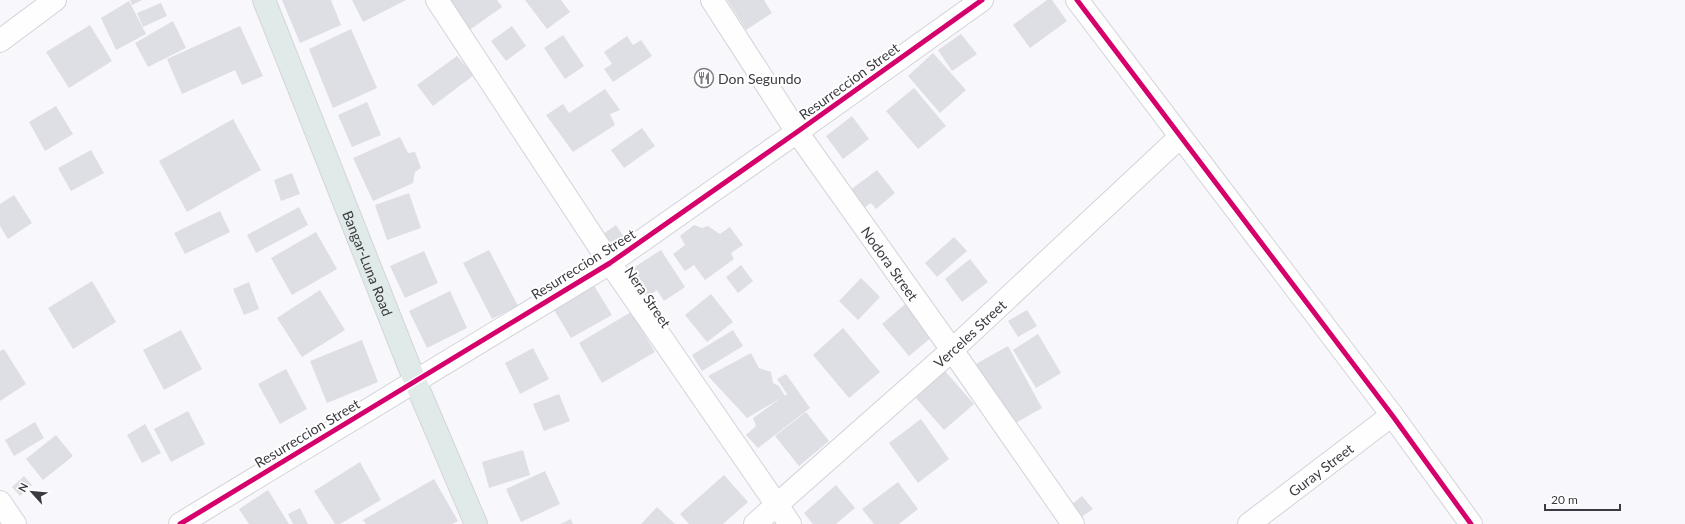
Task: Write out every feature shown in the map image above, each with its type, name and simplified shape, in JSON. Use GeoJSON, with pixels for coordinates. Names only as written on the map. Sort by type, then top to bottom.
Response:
{"type":"FeatureCollection","features":[{"type":"Feature","properties":{"kind":"main road","name":"Bangar-Luna Road"},"geometry":{"type":"LineString","coordinates":[[264,0],[415,381],[476,524]]}},
{"type":"Feature","properties":{"kind":"street"},"geometry":{"type":"LineString","coordinates":[[0,41],[55,0]]}},
{"type":"Feature","properties":{"kind":"street","name":"Nera Street"},"geometry":{"type":"LineString","coordinates":[[437,0],[610,263],[790,524]]}},
{"type":"Feature","properties":{"kind":"street","name":"Nodora Street"},"geometry":{"type":"LineString","coordinates":[[712,0],[797,132],[952,350],[1073,524]]}},
{"type":"Feature","properties":{"kind":"street","name":"Resurreccion Street"},"geometry":{"type":"LineString","coordinates":[[180,524],[610,263],[982,0]]}},
{"type":"Feature","properties":{"kind":"street"},"geometry":{"type":"LineString","coordinates":[[1077,0],[1392,415],[1471,524]]}},
{"type":"Feature","properties":{"kind":"street","name":"Verceles Street"},"geometry":{"type":"LineString","coordinates":[[755,524],[952,350],[1180,137]]}},
{"type":"Feature","properties":{"kind":"street","name":"Guray Street"},"geometry":{"type":"LineString","coordinates":[[1249,524],[1392,415]]}},
{"type":"Feature","properties":{"kind":"street"},"geometry":{"type":"LineString","coordinates":[[0,502],[15,524]]}},
{"type":"Feature","properties":{"kind":"building"},"geometry":{"type":"Polygon","coordinates":[[[130,0],[142,0],[132,5],[130,0]]]}},
{"type":"Feature","properties":{"kind":"building"},"geometry":{"type":"Polygon","coordinates":[[[282,0],[331,0],[341,25],[300,43],[282,0]]]}},
{"type":"Feature","properties":{"kind":"building"},"geometry":{"type":"Polygon","coordinates":[[[352,0],[406,0],[363,22],[352,0]]]}},
{"type":"Feature","properties":{"kind":"building"},"geometry":{"type":"Polygon","coordinates":[[[450,0],[497,0],[502,7],[468,31],[450,0]]]}},
{"type":"Feature","properties":{"kind":"building"},"geometry":{"type":"Polygon","coordinates":[[[525,0],[561,0],[570,12],[547,29],[525,0]]]}},
{"type":"Feature","properties":{"kind":"building"},"geometry":{"type":"Polygon","coordinates":[[[727,0],[764,0],[772,13],[746,30],[727,0]]]}},
{"type":"Feature","properties":{"kind":"building"},"geometry":{"type":"Polygon","coordinates":[[[1047,0],[1052,0],[1067,21],[1030,48],[1013,25],[1047,0]]]}},
{"type":"Feature","properties":{"kind":"building"},"geometry":{"type":"Polygon","coordinates":[[[129,1],[146,34],[116,50],[101,18],[129,1]]]}},
{"type":"Feature","properties":{"kind":"building"},"geometry":{"type":"Polygon","coordinates":[[[161,3],[167,16],[143,27],[137,13],[161,3]]]}},
{"type":"Feature","properties":{"kind":"building"},"geometry":{"type":"Polygon","coordinates":[[[173,21],[186,48],[148,67],[135,43],[173,21]]]}},
{"type":"Feature","properties":{"kind":"building"},"geometry":{"type":"Polygon","coordinates":[[[90,25],[112,61],[69,88],[46,52],[90,25]]]}},
{"type":"Feature","properties":{"kind":"building"},"geometry":{"type":"Polygon","coordinates":[[[240,26],[263,76],[242,85],[235,70],[182,94],[167,59],[240,26]]]}},
{"type":"Feature","properties":{"kind":"building"},"geometry":{"type":"Polygon","coordinates":[[[512,26],[526,46],[506,61],[491,41],[512,26]]]}},
{"type":"Feature","properties":{"kind":"building"},"geometry":{"type":"Polygon","coordinates":[[[351,29],[377,88],[333,108],[309,49],[351,29]]]}},
{"type":"Feature","properties":{"kind":"building"},"geometry":{"type":"Polygon","coordinates":[[[961,34],[977,54],[952,71],[938,50],[961,34]]]}},
{"type":"Feature","properties":{"kind":"building"},"geometry":{"type":"Polygon","coordinates":[[[563,35],[584,66],[565,79],[544,48],[563,35]]]}},
{"type":"Feature","properties":{"kind":"building"},"geometry":{"type":"Polygon","coordinates":[[[627,36],[633,45],[641,40],[652,56],[613,82],[604,69],[612,64],[604,52],[627,36]]]}},
{"type":"Feature","properties":{"kind":"building"},"geometry":{"type":"Polygon","coordinates":[[[933,53],[966,90],[940,113],[908,76],[933,53]]]}},
{"type":"Feature","properties":{"kind":"building"},"geometry":{"type":"Polygon","coordinates":[[[457,56],[474,75],[433,106],[417,85],[457,56]]]}},
{"type":"Feature","properties":{"kind":"building"},"geometry":{"type":"Polygon","coordinates":[[[914,88],[946,126],[918,149],[886,111],[914,88]]]}},
{"type":"Feature","properties":{"kind":"building"},"geometry":{"type":"Polygon","coordinates":[[[605,89],[620,110],[610,114],[615,125],[573,152],[546,115],[563,104],[569,113],[605,89]]]}},
{"type":"Feature","properties":{"kind":"building"},"geometry":{"type":"Polygon","coordinates":[[[367,102],[381,135],[352,147],[338,115],[367,102]]]}},
{"type":"Feature","properties":{"kind":"building"},"geometry":{"type":"Polygon","coordinates":[[[56,106],[73,134],[45,151],[29,122],[56,106]]]}},
{"type":"Feature","properties":{"kind":"building"},"geometry":{"type":"Polygon","coordinates":[[[852,116],[869,139],[843,159],[826,136],[852,116]]]}},
{"type":"Feature","properties":{"kind":"building"},"geometry":{"type":"Polygon","coordinates":[[[233,119],[261,170],[187,212],[159,161],[233,119]]]}},
{"type":"Feature","properties":{"kind":"building"},"geometry":{"type":"Polygon","coordinates":[[[642,128],[655,146],[624,168],[611,150],[642,128]]]}},
{"type":"Feature","properties":{"kind":"building"},"geometry":{"type":"Polygon","coordinates":[[[400,137],[408,153],[415,152],[421,168],[415,172],[413,183],[373,201],[353,158],[400,137]]]}},
{"type":"Feature","properties":{"kind":"building"},"geometry":{"type":"Polygon","coordinates":[[[91,150],[104,173],[71,191],[58,168],[91,150]]]}},
{"type":"Feature","properties":{"kind":"building"},"geometry":{"type":"Polygon","coordinates":[[[877,170],[895,193],[876,209],[871,203],[864,208],[849,191],[877,170]]]}},
{"type":"Feature","properties":{"kind":"building"},"geometry":{"type":"Polygon","coordinates":[[[292,173],[300,194],[281,201],[274,180],[292,173]]]}},
{"type":"Feature","properties":{"kind":"building"},"geometry":{"type":"Polygon","coordinates":[[[409,193],[421,228],[387,240],[375,205],[409,193]]]}},
{"type":"Feature","properties":{"kind":"building"},"geometry":{"type":"Polygon","coordinates":[[[14,195],[32,223],[8,239],[0,226],[0,204],[14,195]]]}},
{"type":"Feature","properties":{"kind":"building"},"geometry":{"type":"Polygon","coordinates":[[[299,207],[308,225],[256,253],[247,235],[299,207]]]}},
{"type":"Feature","properties":{"kind":"building"},"geometry":{"type":"Polygon","coordinates":[[[220,211],[230,232],[185,254],[174,233],[220,211]]]}},
{"type":"Feature","properties":{"kind":"building"},"geometry":{"type":"Polygon","coordinates":[[[616,225],[626,240],[612,249],[603,234],[616,225]]]}},
{"type":"Feature","properties":{"kind":"building"},"geometry":{"type":"Polygon","coordinates":[[[694,225],[702,228],[708,226],[720,234],[730,227],[743,245],[731,253],[734,259],[705,280],[694,265],[685,271],[673,254],[685,245],[680,236],[694,225]]]}},
{"type":"Feature","properties":{"kind":"building"},"geometry":{"type":"Polygon","coordinates":[[[316,232],[337,269],[292,295],[271,258],[316,232]]]}},
{"type":"Feature","properties":{"kind":"building"},"geometry":{"type":"Polygon","coordinates":[[[954,237],[967,251],[937,277],[925,263],[954,237]]]}},
{"type":"Feature","properties":{"kind":"building"},"geometry":{"type":"Polygon","coordinates":[[[489,250],[518,306],[492,319],[463,263],[489,250]]]}},
{"type":"Feature","properties":{"kind":"building"},"geometry":{"type":"Polygon","coordinates":[[[661,250],[685,287],[664,301],[657,290],[648,296],[630,270],[661,250]]]}},
{"type":"Feature","properties":{"kind":"building"},"geometry":{"type":"Polygon","coordinates":[[[424,251],[438,283],[405,298],[390,266],[424,251]]]}},
{"type":"Feature","properties":{"kind":"building"},"geometry":{"type":"Polygon","coordinates":[[[970,259],[988,282],[962,302],[945,279],[970,259]]]}},
{"type":"Feature","properties":{"kind":"building"},"geometry":{"type":"Polygon","coordinates":[[[741,265],[753,281],[738,293],[726,277],[741,265]]]}},
{"type":"Feature","properties":{"kind":"building"},"geometry":{"type":"Polygon","coordinates":[[[861,278],[880,297],[858,320],[839,301],[861,278]]]}},
{"type":"Feature","properties":{"kind":"building"},"geometry":{"type":"Polygon","coordinates":[[[92,281],[116,322],[73,349],[48,308],[92,281]]]}},
{"type":"Feature","properties":{"kind":"building"},"geometry":{"type":"Polygon","coordinates":[[[249,282],[259,309],[244,315],[233,289],[249,282]]]}},
{"type":"Feature","properties":{"kind":"building"},"geometry":{"type":"Polygon","coordinates":[[[593,284],[612,315],[571,338],[553,308],[593,284]]]}},
{"type":"Feature","properties":{"kind":"building"},"geometry":{"type":"Polygon","coordinates":[[[320,290],[345,330],[302,357],[277,318],[320,290]]]}},
{"type":"Feature","properties":{"kind":"building"},"geometry":{"type":"Polygon","coordinates":[[[450,291],[467,328],[427,348],[409,311],[450,291]]]}},
{"type":"Feature","properties":{"kind":"building"},"geometry":{"type":"Polygon","coordinates":[[[711,294],[733,322],[707,342],[685,315],[711,294]]]}},
{"type":"Feature","properties":{"kind":"building"},"geometry":{"type":"Polygon","coordinates":[[[910,300],[938,332],[909,356],[882,324],[910,300]]]}},
{"type":"Feature","properties":{"kind":"building"},"geometry":{"type":"Polygon","coordinates":[[[1027,310],[1037,326],[1018,337],[1008,321],[1027,310]]]}},
{"type":"Feature","properties":{"kind":"building"},"geometry":{"type":"Polygon","coordinates":[[[631,312],[655,352],[602,383],[579,343],[631,312]]]}},
{"type":"Feature","properties":{"kind":"building"},"geometry":{"type":"Polygon","coordinates":[[[843,328],[880,372],[849,398],[813,355],[843,328]]]}},
{"type":"Feature","properties":{"kind":"building"},"geometry":{"type":"Polygon","coordinates":[[[181,330],[202,369],[164,390],[143,350],[181,330]]]}},
{"type":"Feature","properties":{"kind":"building"},"geometry":{"type":"Polygon","coordinates":[[[733,330],[743,346],[702,371],[692,355],[733,330]]]}},
{"type":"Feature","properties":{"kind":"building"},"geometry":{"type":"Polygon","coordinates":[[[1038,334],[1061,373],[1036,388],[1013,350],[1038,334]]]}},
{"type":"Feature","properties":{"kind":"building"},"geometry":{"type":"Polygon","coordinates":[[[362,340],[378,382],[327,403],[310,361],[362,340]]]}},
{"type":"Feature","properties":{"kind":"building"},"geometry":{"type":"Polygon","coordinates":[[[1008,346],[1042,408],[1010,426],[976,364],[1008,346]]]}},
{"type":"Feature","properties":{"kind":"building"},"geometry":{"type":"Polygon","coordinates":[[[533,348],[549,379],[520,394],[505,363],[533,348]]]}},
{"type":"Feature","properties":{"kind":"building"},"geometry":{"type":"Polygon","coordinates":[[[4,349],[26,384],[0,401],[0,351],[4,349]]]}},
{"type":"Feature","properties":{"kind":"building"},"geometry":{"type":"Polygon","coordinates":[[[751,353],[759,368],[771,372],[773,383],[779,386],[785,396],[787,394],[777,379],[786,374],[810,408],[758,448],[746,435],[756,426],[753,418],[781,398],[747,418],[708,376],[751,353]]]}},
{"type":"Feature","properties":{"kind":"building"},"geometry":{"type":"Polygon","coordinates":[[[286,369],[307,409],[280,424],[258,384],[286,369]]]}},
{"type":"Feature","properties":{"kind":"building"},"geometry":{"type":"Polygon","coordinates":[[[945,371],[974,404],[944,430],[915,397],[945,371]]]}},
{"type":"Feature","properties":{"kind":"building"},"geometry":{"type":"Polygon","coordinates":[[[559,394],[570,421],[544,431],[533,404],[559,394]]]}},
{"type":"Feature","properties":{"kind":"building"},"geometry":{"type":"Polygon","coordinates":[[[188,411],[205,444],[171,462],[154,429],[188,411]]]}},
{"type":"Feature","properties":{"kind":"building"},"geometry":{"type":"Polygon","coordinates":[[[806,412],[829,441],[799,466],[775,436],[806,412]]]}},
{"type":"Feature","properties":{"kind":"building"},"geometry":{"type":"Polygon","coordinates":[[[921,419],[949,459],[918,483],[889,443],[921,419]]]}},
{"type":"Feature","properties":{"kind":"building"},"geometry":{"type":"Polygon","coordinates":[[[35,422],[44,438],[14,456],[5,440],[35,422]]]}},
{"type":"Feature","properties":{"kind":"building"},"geometry":{"type":"Polygon","coordinates":[[[145,424],[161,453],[142,463],[127,435],[145,424]]]}},
{"type":"Feature","properties":{"kind":"building"},"geometry":{"type":"Polygon","coordinates":[[[56,435],[73,456],[43,480],[26,459],[56,435]]]}},
{"type":"Feature","properties":{"kind":"building"},"geometry":{"type":"Polygon","coordinates":[[[523,450],[530,475],[489,488],[482,462],[523,450]]]}},
{"type":"Feature","properties":{"kind":"building"},"geometry":{"type":"Polygon","coordinates":[[[360,462],[381,500],[340,524],[335,524],[314,491],[360,462]]]}},
{"type":"Feature","properties":{"kind":"building"},"geometry":{"type":"Polygon","coordinates":[[[545,471],[560,504],[521,522],[506,489],[545,471]]]}},
{"type":"Feature","properties":{"kind":"building"},"geometry":{"type":"Polygon","coordinates":[[[724,475],[748,502],[723,524],[689,524],[680,514],[724,475]]]}},
{"type":"Feature","properties":{"kind":"building"},"geometry":{"type":"Polygon","coordinates":[[[24,476],[32,485],[20,496],[12,487],[24,476]]]}},
{"type":"Feature","properties":{"kind":"building"},"geometry":{"type":"Polygon","coordinates":[[[434,479],[458,521],[452,524],[366,524],[363,520],[434,479]]]}},
{"type":"Feature","properties":{"kind":"building"},"geometry":{"type":"Polygon","coordinates":[[[898,482],[918,509],[899,524],[874,524],[862,509],[898,482]]]}},
{"type":"Feature","properties":{"kind":"building"},"geometry":{"type":"Polygon","coordinates":[[[836,485],[855,508],[836,524],[813,524],[804,513],[836,485]]]}},
{"type":"Feature","properties":{"kind":"building"},"geometry":{"type":"Polygon","coordinates":[[[268,490],[289,524],[249,524],[239,509],[268,490]]]}},
{"type":"Feature","properties":{"kind":"building"},"geometry":{"type":"Polygon","coordinates":[[[1082,496],[1093,509],[1080,518],[1070,506],[1082,496]]]}},
{"type":"Feature","properties":{"kind":"building"},"geometry":{"type":"Polygon","coordinates":[[[657,507],[675,524],[641,524],[657,507]]]}},
{"type":"Feature","properties":{"kind":"building"},"geometry":{"type":"Polygon","coordinates":[[[300,508],[308,524],[293,524],[288,514],[300,508]]]}},
{"type":"Feature","properties":{"kind":"building"},"geometry":{"type":"Polygon","coordinates":[[[571,519],[573,524],[560,524],[571,519]]]}},
{"type":"Feature","properties":{"kind":"cycle path"},"geometry":{"type":"LineString","coordinates":[[180,524],[610,263],[982,0]]}},
{"type":"Feature","properties":{"kind":"cycle path"},"geometry":{"type":"LineString","coordinates":[[1077,0],[1392,415],[1471,524]]}},
{"type":"Feature","properties":{"kind":"place","name":"Don Segundo"},"geometry":{"type":"Point","coordinates":[704,78]}}]}
